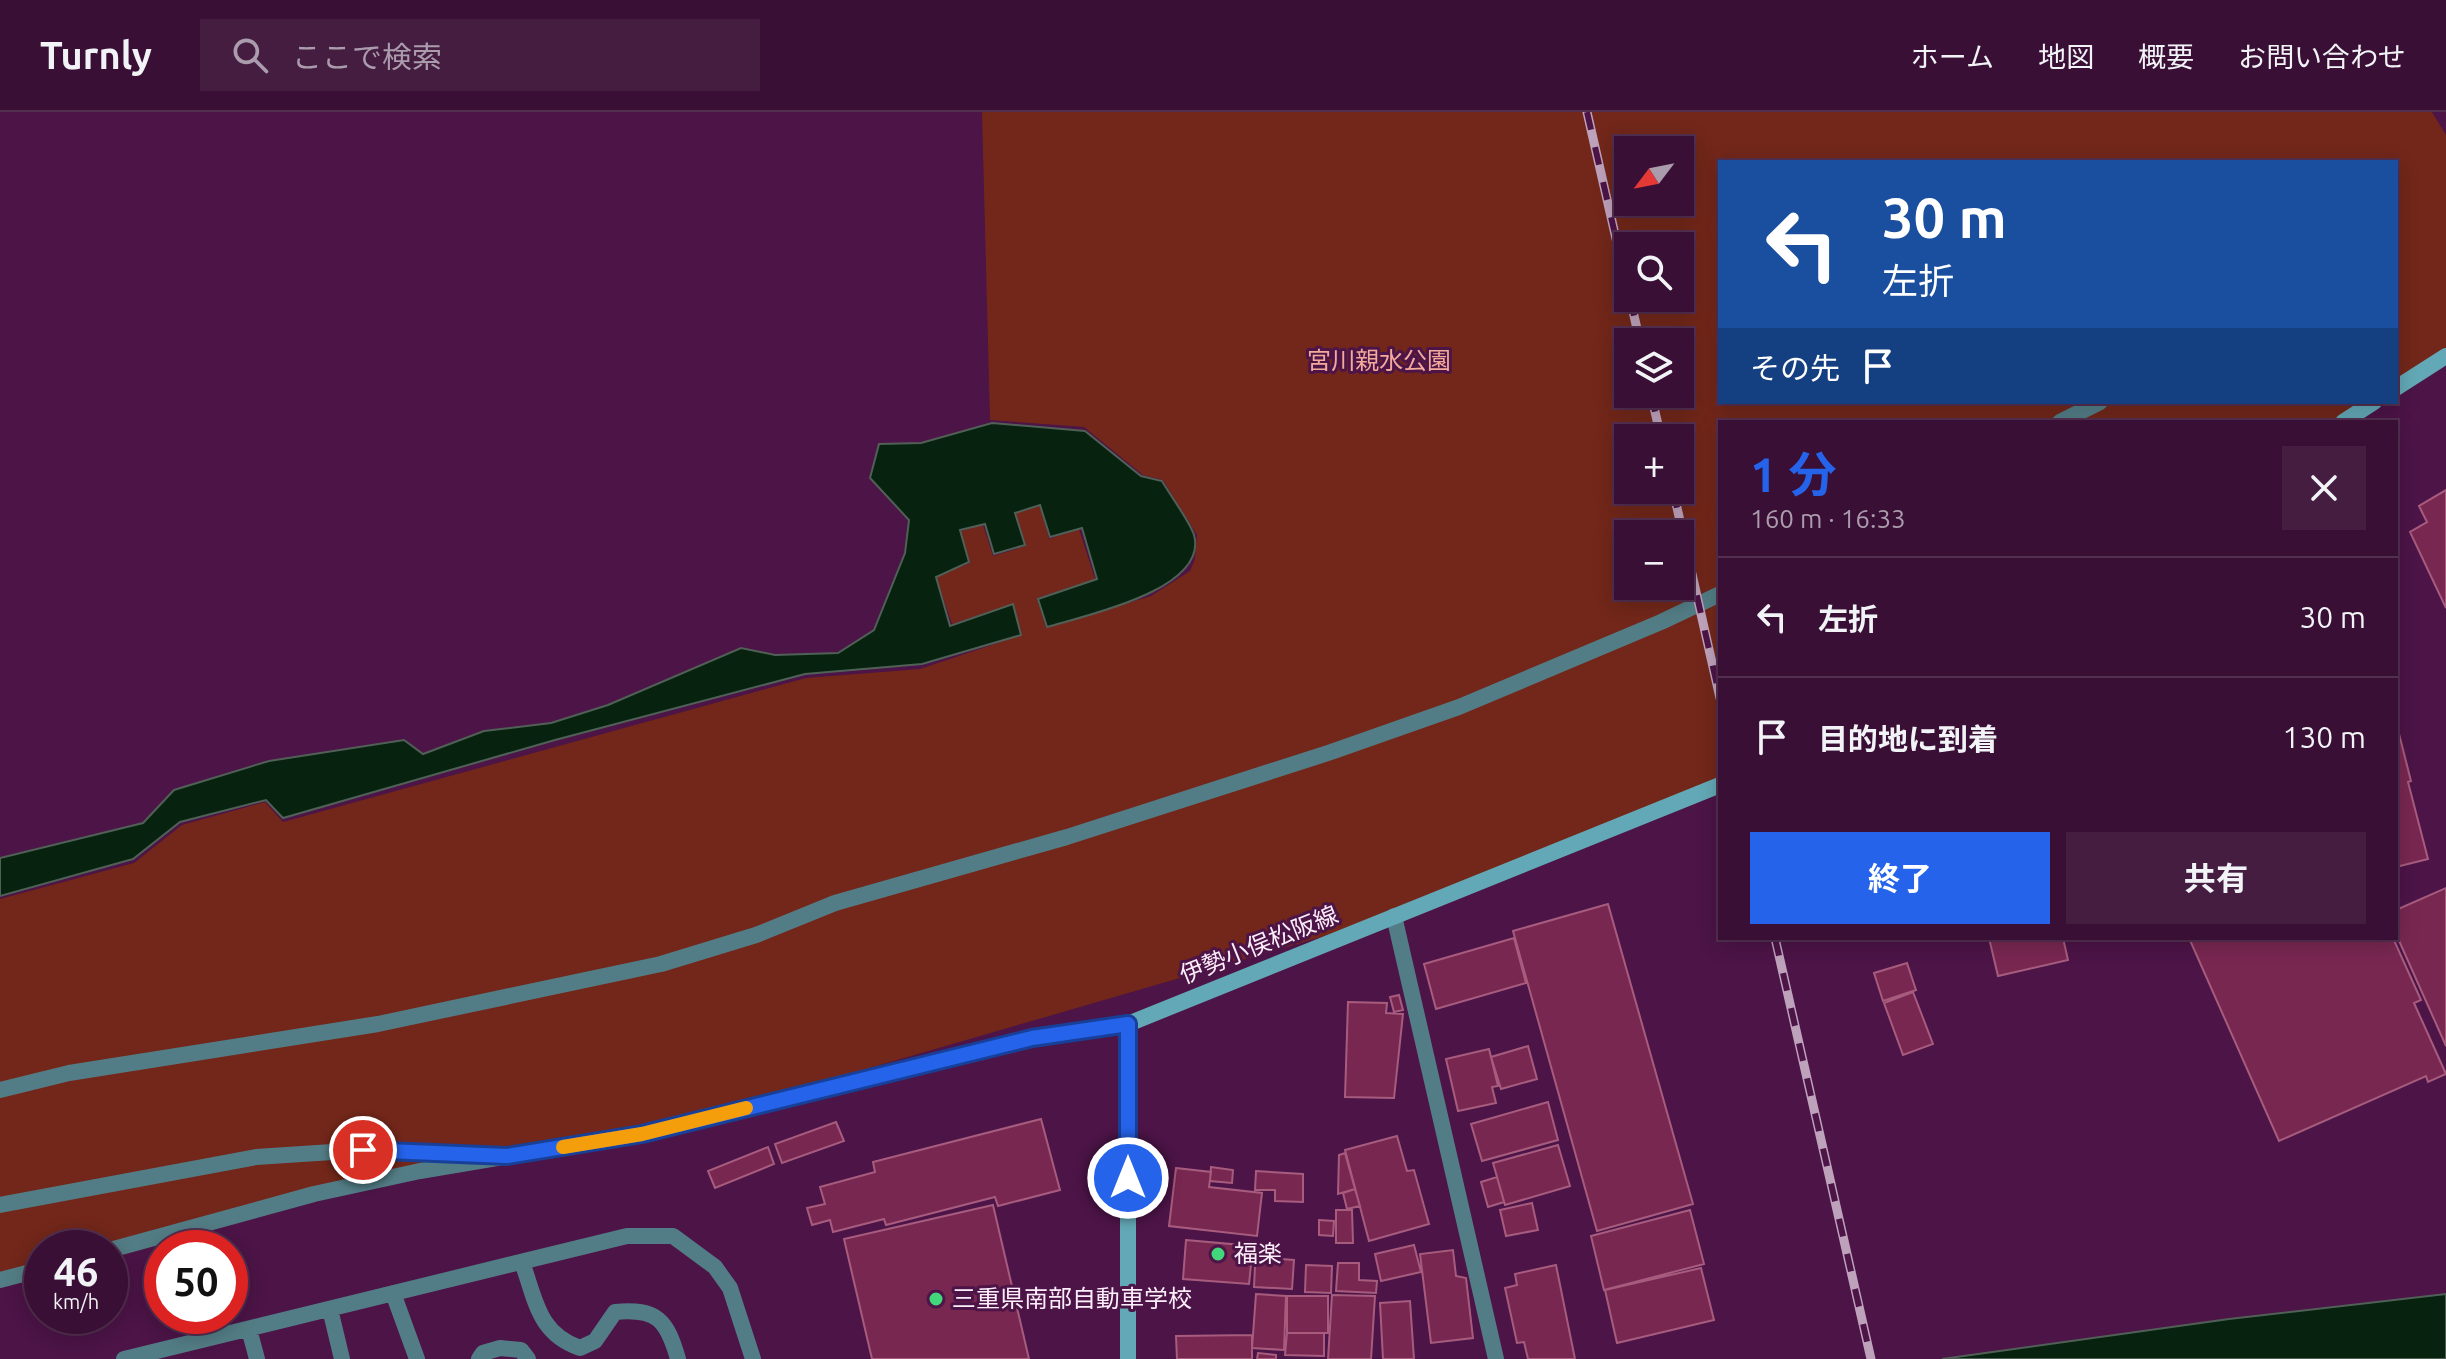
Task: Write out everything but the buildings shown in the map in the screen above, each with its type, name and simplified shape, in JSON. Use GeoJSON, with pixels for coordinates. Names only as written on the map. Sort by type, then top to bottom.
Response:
{"type":"FeatureCollection","features":[{"type":"Feature","properties":{"kind":"main road"},"geometry":{"type":"LineString","coordinates":[[2398,387],[2446,356]]}},
{"type":"Feature","properties":{"kind":"main road"},"geometry":{"type":"LineString","coordinates":[[2346,420],[2371,404]]}},
{"type":"Feature","properties":{"kind":"main road","name":"伊勢小俣松阪線"},"geometry":{"type":"LineString","coordinates":[[1128,1024],[1718,786]]}},
{"type":"Feature","properties":{"kind":"main road"},"geometry":{"type":"LineString","coordinates":[[1128,1024],[1128,1359]]}},
{"type":"Feature","properties":{"kind":"street"},"geometry":{"type":"LineString","coordinates":[[2064,420],[2096,404]]}},
{"type":"Feature","properties":{"kind":"street"},"geometry":{"type":"LineString","coordinates":[[0,1090],[69,1073],[378,1024],[661,964],[756,935],[835,903],[1067,837],[1331,752],[1459,707],[1718,595]]}},
{"type":"Feature","properties":{"kind":"street"},"geometry":{"type":"LineString","coordinates":[[1394,916],[1496,1359]]}},
{"type":"Feature","properties":{"kind":"street"},"geometry":{"type":"LineString","coordinates":[[128,1245],[314,1194],[507,1156],[642,1134],[1032,1038],[1128,1024]]}},
{"type":"Feature","properties":{"kind":"street"},"geometry":{"type":"LineString","coordinates":[[0,1205],[256,1157],[363,1150],[507,1156]]}},
{"type":"Feature","properties":{"kind":"street"},"geometry":{"type":"LineString","coordinates":[[124,1359],[627,1236],[673,1236],[715,1267],[730,1288],[753,1359]]}},
{"type":"Feature","properties":{"kind":"street"},"geometry":{"type":"LineString","coordinates":[[522,1262],[541,1316],[562,1342],[580,1348],[595,1341],[615,1312],[639,1310],[657,1316],[668,1332],[678,1359]]}},
{"type":"Feature","properties":{"kind":"street"},"geometry":{"type":"LineString","coordinates":[[0,1280],[24,1274]]}},
{"type":"Feature","properties":{"kind":"street"},"geometry":{"type":"LineString","coordinates":[[393,1293],[417,1359]]}},
{"type":"Feature","properties":{"kind":"street"},"geometry":{"type":"LineString","coordinates":[[330,1309],[342,1359]]}},
{"type":"Feature","properties":{"kind":"street"},"geometry":{"type":"LineString","coordinates":[[249,1329],[257,1359]]}},
{"type":"Feature","properties":{"kind":"street"},"geometry":{"type":"LineString","coordinates":[[479,1359],[483,1353],[500,1348],[521,1350],[528,1359]]}},
{"type":"Feature","properties":{"kind":"green space","name":"宮川親水公園"},"geometry":{"type":"Polygon","coordinates":[[[982,112],[2432,112],[2446,135],[2446,352],[2398,381],[2398,160],[1718,160],[1718,404],[2360,404],[2333,420],[1718,420],[1718,786],[1394,916],[642,1134],[420,1171],[182,1230],[144,1230],[144,1240],[128,1244],[128,1230],[24,1230],[24,1275],[0,1281],[0,899],[134,863],[182,825],[265,802],[283,822],[806,678],[920,669],[1022,635],[1013,604],[952,624],[936,577],[970,563],[961,531],[983,525],[993,556],[1026,546],[1016,513],[1040,506],[1049,539],[1079,529],[1095,579],[1037,598],[1046,628],[1151,596],[1190,571],[1195,559],[1197,535],[1163,480],[1143,475],[1084,427],[990,420],[982,112]]]}},
{"type":"Feature","properties":{"kind":"shaded area"},"geometry":{"type":"Polygon","coordinates":[[[992,423],[1085,431],[1141,476],[1162,481],[1194,535],[1193,554],[1182,571],[1140,598],[1047,627],[1038,599],[1097,579],[1082,528],[1050,537],[1040,505],[1015,513],[1025,545],[994,554],[985,524],[960,530],[969,562],[936,577],[950,626],[1013,604],[1021,635],[922,664],[805,674],[555,740],[283,818],[266,800],[180,822],[133,859],[0,896],[0,858],[143,823],[174,790],[269,761],[404,740],[423,754],[484,731],[551,723],[608,705],[741,648],[775,655],[838,653],[874,630],[905,553],[909,520],[870,478],[879,444],[921,443],[992,423]]]}},
{"type":"Feature","properties":{"kind":"shaded area"},"geometry":{"type":"Polygon","coordinates":[[[2446,1294],[2446,1359],[1942,1359],[2229,1319],[2446,1294]]]}},
{"type":"Feature","properties":{"kind":"railway"},"geometry":{"type":"LineString","coordinates":[[1587,112],[1614,232]]}},
{"type":"Feature","properties":{"kind":"railway"},"geometry":{"type":"LineString","coordinates":[[1633,312],[1637,328]]}},
{"type":"Feature","properties":{"kind":"railway"},"geometry":{"type":"LineString","coordinates":[[1654,408],[1658,424]]}},
{"type":"Feature","properties":{"kind":"railway"},"geometry":{"type":"LineString","coordinates":[[1676,504],[1718,689]]}},
{"type":"Feature","properties":{"kind":"railway"},"geometry":{"type":"LineString","coordinates":[[1775,940],[1871,1359]]}},
{"type":"Feature","properties":{"kind":"slow traffic"},"geometry":{"type":"LineString","coordinates":[[563,1147],[642,1134],[746,1108]]}},
{"type":"Feature","properties":{"kind":"place","name":"福楽"},"geometry":{"type":"Point","coordinates":[1218,1254]}},
{"type":"Feature","properties":{"kind":"place","name":"三重県南部自動車学校"},"geometry":{"type":"Point","coordinates":[936,1299]}},
{"type":"Feature","properties":{"kind":"route"},"geometry":{"type":"LineString","coordinates":[[363,1150],[507,1156],[642,1134],[1032,1038],[1128,1024],[1128,1178]]}}]}
